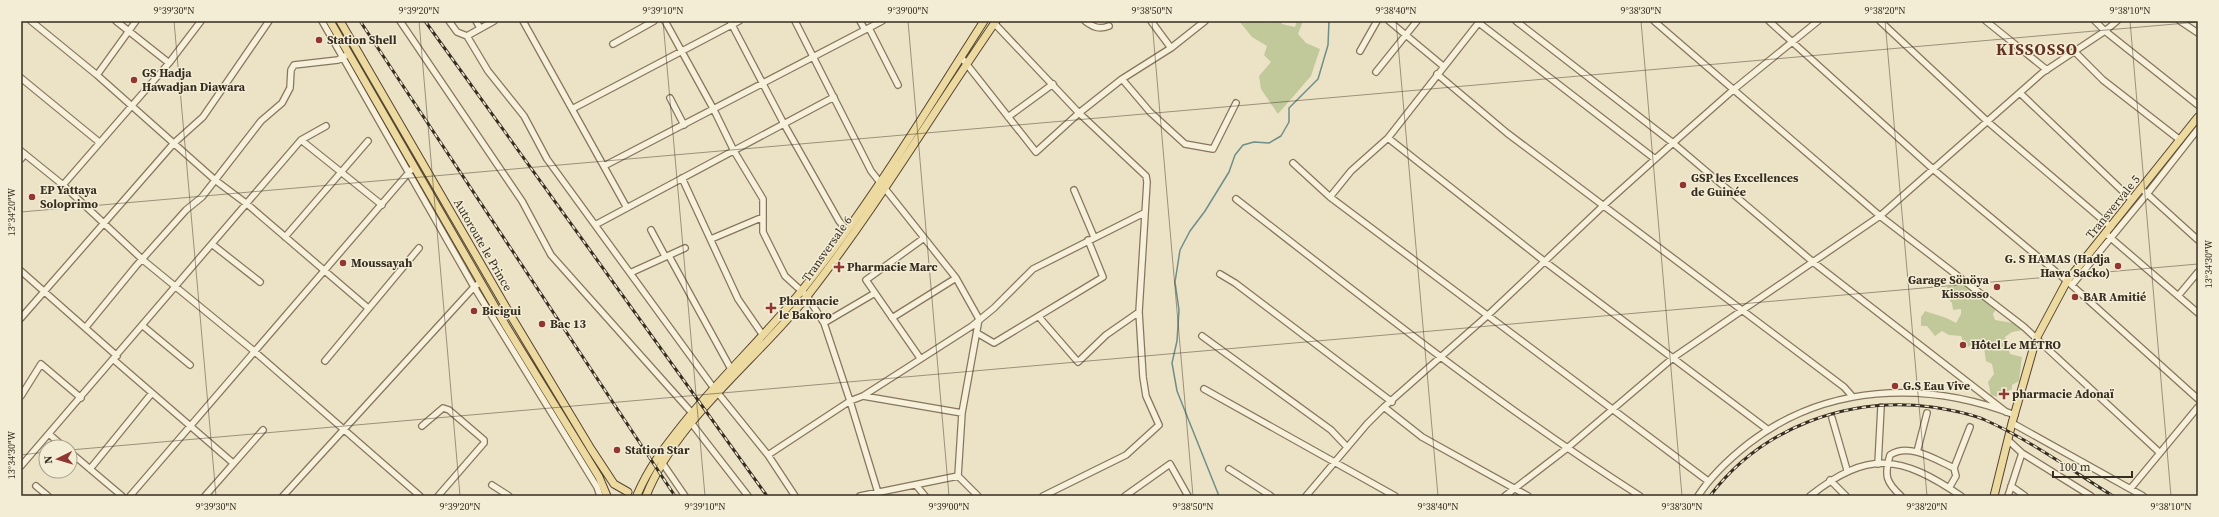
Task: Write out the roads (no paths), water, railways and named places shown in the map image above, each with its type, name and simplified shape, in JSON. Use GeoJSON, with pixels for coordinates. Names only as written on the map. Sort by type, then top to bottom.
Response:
{"type":"FeatureCollection","features":[{"type":"Feature","properties":{"kind":"main road","name":"Autoroute le Prince"},"geometry":{"type":"LineString","coordinates":[[330,21],[346,56],[412,169],[599,477],[607,496]]}},
{"type":"Feature","properties":{"kind":"main road","name":"Autoroute le Prince"},"geometry":{"type":"LineString","coordinates":[[340,21],[514,321],[587,442],[614,484],[628,492],[638,495]]}},
{"type":"Feature","properties":{"kind":"main road","name":"Transversale 6"},"geometry":{"type":"LineString","coordinates":[[691,418],[716,389],[730,369],[762,334],[804,293],[846,229],[881,186],[984,21]]}},
{"type":"Feature","properties":{"kind":"main road","name":"Transversale 6"},"geometry":{"type":"LineString","coordinates":[[638,495],[647,472],[691,418],[804,293],[881,186],[995,22]]}},
{"type":"Feature","properties":{"kind":"main road","name":"Transvervale 5"},"geometry":{"type":"LineString","coordinates":[[1994,496],[2009,441],[2012,423],[2036,339],[2069,283],[2108,230],[2198,117]]}},
{"type":"Feature","properties":{"kind":"main road","name":"Transversale 6"},"geometry":{"type":"LineString","coordinates":[[646,496],[659,459]]}},
{"type":"Feature","properties":{"kind":"main road"},"geometry":{"type":"LineString","coordinates":[[618,496],[628,492]]}},
{"type":"Feature","properties":{"kind":"street"},"geometry":{"type":"LineString","coordinates":[[31,21],[97,75],[215,180],[247,204],[324,272],[368,308]]}},
{"type":"Feature","properties":{"kind":"street"},"geometry":{"type":"LineString","coordinates":[[116,21],[169,63]]}},
{"type":"Feature","properties":{"kind":"street"},"geometry":{"type":"LineString","coordinates":[[97,75],[136,21]]}},
{"type":"Feature","properties":{"kind":"street"},"geometry":{"type":"LineString","coordinates":[[63,185],[169,63],[201,21]]}},
{"type":"Feature","properties":{"kind":"street"},"geometry":{"type":"LineString","coordinates":[[21,318],[103,221],[174,143],[203,117],[269,21]]}},
{"type":"Feature","properties":{"kind":"street"},"geometry":{"type":"LineString","coordinates":[[86,327],[143,260],[215,180],[261,121],[282,103],[290,88],[291,70],[294,65],[338,60],[346,56],[322,21]]}},
{"type":"Feature","properties":{"kind":"street"},"geometry":{"type":"LineString","coordinates":[[400,21],[522,201],[552,255],[691,418],[748,496]]}},
{"type":"Feature","properties":{"kind":"street"},"geometry":{"type":"LineString","coordinates":[[449,21],[457,32],[466,36],[488,71],[524,116],[547,159],[716,389],[768,455],[795,496]]}},
{"type":"Feature","properties":{"kind":"street"},"geometry":{"type":"LineString","coordinates":[[476,21],[480,28]]}},
{"type":"Feature","properties":{"kind":"street"},"geometry":{"type":"LineString","coordinates":[[466,36],[494,21]]}},
{"type":"Feature","properties":{"kind":"street"},"geometry":{"type":"LineString","coordinates":[[523,21],[627,208]]}},
{"type":"Feature","properties":{"kind":"street"},"geometry":{"type":"LineString","coordinates":[[613,44],[654,21]]}},
{"type":"Feature","properties":{"kind":"street"},"geometry":{"type":"LineString","coordinates":[[665,21],[714,110],[734,151],[763,199],[764,232],[785,276],[804,293],[824,323],[850,401],[878,494]]}},
{"type":"Feature","properties":{"kind":"street"},"geometry":{"type":"LineString","coordinates":[[572,109],[682,51],[731,23],[739,21]]}},
{"type":"Feature","properties":{"kind":"street"},"geometry":{"type":"LineString","coordinates":[[795,21],[870,171],[956,278],[979,319],[978,333],[962,414],[958,476],[978,496]]}},
{"type":"Feature","properties":{"kind":"street"},"geometry":{"type":"LineString","coordinates":[[860,21],[867,29],[898,85]]}},
{"type":"Feature","properties":{"kind":"street"},"geometry":{"type":"LineString","coordinates":[[604,166],[714,110],[764,82],[882,21]]}},
{"type":"Feature","properties":{"kind":"street"},"geometry":{"type":"LineString","coordinates":[[1085,21],[1093,27],[1103,29],[1109,26]]}},
{"type":"Feature","properties":{"kind":"street"},"geometry":{"type":"LineString","coordinates":[[1150,21],[1171,48]]}},
{"type":"Feature","properties":{"kind":"street"},"geometry":{"type":"LineString","coordinates":[[961,57],[1036,152],[1079,113],[1122,79],[1171,48],[1205,21]]}},
{"type":"Feature","properties":{"kind":"street"},"geometry":{"type":"LineString","coordinates":[[1360,51],[1377,21]]}},
{"type":"Feature","properties":{"kind":"street"},"geometry":{"type":"LineString","coordinates":[[1389,21],[1443,66]]}},
{"type":"Feature","properties":{"kind":"street"},"geometry":{"type":"LineString","coordinates":[[1376,72],[1417,21]]}},
{"type":"Feature","properties":{"kind":"street"},"geometry":{"type":"LineString","coordinates":[[1516,21],[1673,143],[1813,262],[2006,412]]}},
{"type":"Feature","properties":{"kind":"street"},"geometry":{"type":"LineString","coordinates":[[1654,21],[1880,216],[2024,327],[2159,452]]}},
{"type":"Feature","properties":{"kind":"street"},"geometry":{"type":"LineString","coordinates":[[1769,21],[1934,170],[2069,283],[2198,399]]}},
{"type":"Feature","properties":{"kind":"street"},"geometry":{"type":"LineString","coordinates":[[1306,496],[1347,447],[1384,407],[1392,402],[1487,316],[1544,261],[1655,159],[1733,90],[1818,21]]}},
{"type":"Feature","properties":{"kind":"street"},"geometry":{"type":"LineString","coordinates":[[1880,21],[1988,122],[2108,230],[2112,238],[2198,313]]}},
{"type":"Feature","properties":{"kind":"street"},"geometry":{"type":"LineString","coordinates":[[1986,21],[2047,70]]}},
{"type":"Feature","properties":{"kind":"street"},"geometry":{"type":"LineString","coordinates":[[2095,21],[2105,31],[2198,105]]}},
{"type":"Feature","properties":{"kind":"street"},"geometry":{"type":"LineString","coordinates":[[1505,496],[1566,449],[1674,358],[1880,216],[2047,70],[2105,31],[2117,21]]}},
{"type":"Feature","properties":{"kind":"street"},"geometry":{"type":"LineString","coordinates":[[2180,21],[2198,33]]}},
{"type":"Feature","properties":{"kind":"street"},"geometry":{"type":"LineString","coordinates":[[995,22],[1079,113],[1146,176],[1139,312],[1143,377],[1146,396],[1159,425],[1126,455],[1043,496]]}},
{"type":"Feature","properties":{"kind":"street"},"geometry":{"type":"LineString","coordinates":[[1330,198],[1350,171],[1388,138],[1479,22],[1655,159]]}},
{"type":"Feature","properties":{"kind":"street"},"geometry":{"type":"LineString","coordinates":[[731,23],[764,82],[784,124],[839,221],[846,229]]}},
{"type":"Feature","properties":{"kind":"street"},"geometry":{"type":"LineString","coordinates":[[2075,52],[2103,80],[2180,140]]}},
{"type":"Feature","properties":{"kind":"street"},"geometry":{"type":"LineString","coordinates":[[1437,74],[1507,133],[1844,387],[1852,396]]}},
{"type":"Feature","properties":{"kind":"street"},"geometry":{"type":"LineString","coordinates":[[21,78],[99,142]]}},
{"type":"Feature","properties":{"kind":"street"},"geometry":{"type":"LineString","coordinates":[[1122,79],[1150,112],[1185,144],[1213,149],[1236,103]]}},
{"type":"Feature","properties":{"kind":"street"},"geometry":{"type":"LineString","coordinates":[[1008,117],[1053,84]]}},
{"type":"Feature","properties":{"kind":"street"},"geometry":{"type":"LineString","coordinates":[[2020,93],[2132,200]]}},
{"type":"Feature","properties":{"kind":"street"},"geometry":{"type":"LineString","coordinates":[[595,225],[834,97]]}},
{"type":"Feature","properties":{"kind":"street"},"geometry":{"type":"LineString","coordinates":[[670,98],[684,125]]}},
{"type":"Feature","properties":{"kind":"street"},"geometry":{"type":"LineString","coordinates":[[21,466],[213,245],[301,140],[326,126]]}},
{"type":"Feature","properties":{"kind":"street"},"geometry":{"type":"LineString","coordinates":[[2069,283],[2112,238],[2198,129]]}},
{"type":"Feature","properties":{"kind":"street"},"geometry":{"type":"LineString","coordinates":[[1388,138],[1544,261],[1767,429]]}},
{"type":"Feature","properties":{"kind":"street"},"geometry":{"type":"LineString","coordinates":[[301,140],[382,205]]}},
{"type":"Feature","properties":{"kind":"street"},"geometry":{"type":"LineString","coordinates":[[285,237],[340,171],[368,141]]}},
{"type":"Feature","properties":{"kind":"street"},"geometry":{"type":"LineString","coordinates":[[22,154],[37,162],[103,221],[143,260],[254,351],[420,496]]}},
{"type":"Feature","properties":{"kind":"street"},"geometry":{"type":"LineString","coordinates":[[1294,163],[1330,198],[1614,409],[1708,481]]}},
{"type":"Feature","properties":{"kind":"street"},"geometry":{"type":"LineString","coordinates":[[130,496],[412,169],[474,287],[597,487],[600,496]]}},
{"type":"Feature","properties":{"kind":"street"},"geometry":{"type":"LineString","coordinates":[[682,178],[738,299],[762,334]]}},
{"type":"Feature","properties":{"kind":"street"},"geometry":{"type":"LineString","coordinates":[[2141,188],[2198,240]]}},
{"type":"Feature","properties":{"kind":"street"},"geometry":{"type":"LineString","coordinates":[[1074,190],[1094,237]]}},
{"type":"Feature","properties":{"kind":"street"},"geometry":{"type":"LineString","coordinates":[[1236,199],[1440,358],[1566,449],[1640,496]]}},
{"type":"Feature","properties":{"kind":"street"},"geometry":{"type":"LineString","coordinates":[[768,455],[850,401],[863,396],[972,326],[994,308],[1033,269],[1144,213]]}},
{"type":"Feature","properties":{"kind":"street"},"geometry":{"type":"LineString","coordinates":[[711,239],[763,217]]}},
{"type":"Feature","properties":{"kind":"street"},"geometry":{"type":"LineString","coordinates":[[650,230],[667,256],[730,369]]}},
{"type":"Feature","properties":{"kind":"street"},"geometry":{"type":"LineString","coordinates":[[920,358],[866,280],[924,238]]}},
{"type":"Feature","properties":{"kind":"street"},"geometry":{"type":"LineString","coordinates":[[978,333],[994,343],[1103,277],[1088,240]]}},
{"type":"Feature","properties":{"kind":"street"},"geometry":{"type":"LineString","coordinates":[[213,245],[260,282]]}},
{"type":"Feature","properties":{"kind":"street"},"geometry":{"type":"LineString","coordinates":[[325,361],[418,248]]}},
{"type":"Feature","properties":{"kind":"street"},"geometry":{"type":"LineString","coordinates":[[630,273],[686,248]]}},
{"type":"Feature","properties":{"kind":"street"},"geometry":{"type":"LineString","coordinates":[[21,271],[86,327],[152,394],[233,463]]}},
{"type":"Feature","properties":{"kind":"street"},"geometry":{"type":"LineString","coordinates":[[2178,296],[2198,272]]}},
{"type":"Feature","properties":{"kind":"street"},"geometry":{"type":"LineString","coordinates":[[1220,274],[1235,283],[1392,402]]}},
{"type":"Feature","properties":{"kind":"street"},"geometry":{"type":"LineString","coordinates":[[892,318],[956,278]]}},
{"type":"Feature","properties":{"kind":"street"},"geometry":{"type":"LineString","coordinates":[[283,496],[474,287],[481,282]]}},
{"type":"Feature","properties":{"kind":"street"},"geometry":{"type":"LineString","coordinates":[[824,323],[875,293]]}},
{"type":"Feature","properties":{"kind":"street"},"geometry":{"type":"LineString","coordinates":[[1038,317],[1078,362],[1106,335],[1139,312]]}},
{"type":"Feature","properties":{"kind":"street"},"geometry":{"type":"LineString","coordinates":[[143,326],[190,365]]}},
{"type":"Feature","properties":{"kind":"street"},"geometry":{"type":"LineString","coordinates":[[1202,336],[1331,430],[1347,447]]}},
{"type":"Feature","properties":{"kind":"street"},"geometry":{"type":"LineString","coordinates":[[21,396],[41,364],[81,398]]}},
{"type":"Feature","properties":{"kind":"street"},"geometry":{"type":"LineString","coordinates":[[1204,389],[1396,496]]}},
{"type":"Feature","properties":{"kind":"street"},"geometry":{"type":"LineString","coordinates":[[1698,496],[1708,481],[1736,454],[1767,429],[1804,410],[1852,396],[1906,392],[1938,394],[2015,415]]}},
{"type":"Feature","properties":{"kind":"street"},"geometry":{"type":"LineString","coordinates":[[90,469],[152,394]]}},
{"type":"Feature","properties":{"kind":"street"},"geometry":{"type":"LineString","coordinates":[[863,396],[962,414]]}},
{"type":"Feature","properties":{"kind":"street"},"geometry":{"type":"LineString","coordinates":[[1384,407],[1422,437],[1528,496]]}},
{"type":"Feature","properties":{"kind":"street"},"geometry":{"type":"LineString","coordinates":[[2131,488],[2159,452],[2198,407]]}},
{"type":"Feature","properties":{"kind":"street"},"geometry":{"type":"LineString","coordinates":[[422,426],[443,408],[449,410],[484,440],[484,443],[438,496]]}},
{"type":"Feature","properties":{"kind":"street"},"geometry":{"type":"LineString","coordinates":[[1878,464],[1881,408]]}},
{"type":"Feature","properties":{"kind":"street"},"geometry":{"type":"LineString","coordinates":[[1917,452],[1927,413]]}},
{"type":"Feature","properties":{"kind":"street"},"geometry":{"type":"LineString","coordinates":[[1832,418],[1847,470]]}},
{"type":"Feature","properties":{"kind":"street"},"geometry":{"type":"LineString","coordinates":[[2012,423],[2143,496]]}},
{"type":"Feature","properties":{"kind":"street"},"geometry":{"type":"LineString","coordinates":[[1949,488],[1956,476],[1954,468],[1970,427]]}},
{"type":"Feature","properties":{"kind":"street"},"geometry":{"type":"LineString","coordinates":[[205,496],[262,430]]}},
{"type":"Feature","properties":{"kind":"street"},"geometry":{"type":"LineString","coordinates":[[49,434],[55,439]]}},
{"type":"Feature","properties":{"kind":"street"},"geometry":{"type":"LineString","coordinates":[[2009,441],[2022,453],[2091,496]]}},
{"type":"Feature","properties":{"kind":"street"},"geometry":{"type":"LineString","coordinates":[[1901,496],[1887,481],[1887,465],[1890,455],[1894,452],[1917,452],[1954,468]]}},
{"type":"Feature","properties":{"kind":"street"},"geometry":{"type":"LineString","coordinates":[[2008,496],[2022,453]]}},
{"type":"Feature","properties":{"kind":"street"},"geometry":{"type":"LineString","coordinates":[[78,459],[122,496]]}},
{"type":"Feature","properties":{"kind":"street"},"geometry":{"type":"LineString","coordinates":[[659,459],[685,496]]}},
{"type":"Feature","properties":{"kind":"street"},"geometry":{"type":"LineString","coordinates":[[1810,496],[1830,480],[1847,470],[1872,463],[1918,470],[1961,496]]}},
{"type":"Feature","properties":{"kind":"street"},"geometry":{"type":"LineString","coordinates":[[1125,496],[1170,464],[1188,496]]}},
{"type":"Feature","properties":{"kind":"street"},"geometry":{"type":"LineString","coordinates":[[1229,468],[1271,496]]}},
{"type":"Feature","properties":{"kind":"street"},"geometry":{"type":"LineString","coordinates":[[860,496],[878,494],[958,476]]}},
{"type":"Feature","properties":{"kind":"street"},"geometry":{"type":"LineString","coordinates":[[1830,480],[1846,496]]}},
{"type":"Feature","properties":{"kind":"street"},"geometry":{"type":"LineString","coordinates":[[492,485],[509,496]]}},
{"type":"Feature","properties":{"kind":"street"},"geometry":{"type":"LineString","coordinates":[[916,485],[925,496]]}},
{"type":"Feature","properties":{"kind":"street"},"geometry":{"type":"LineString","coordinates":[[36,486],[48,496]]}},
{"type":"Feature","properties":{"kind":"street"},"geometry":{"type":"LineString","coordinates":[[2011,486],[2025,496]]}},
{"type":"Feature","properties":{"kind":"waterway"},"geometry":{"type":"LineString","coordinates":[[1219,496],[1177,391],[1172,363],[1177,341],[1179,310],[1175,282],[1180,250],[1190,231],[1205,211],[1229,172],[1235,155],[1243,145],[1254,142],[1269,143],[1281,136],[1289,122],[1289,108],[1318,79],[1328,45],[1329,21]]}},
{"type":"Feature","properties":{"kind":"railway"},"geometry":{"type":"LineString","coordinates":[[360,21],[675,496]]}},
{"type":"Feature","properties":{"kind":"railway"},"geometry":{"type":"LineString","coordinates":[[425,21],[767,496]]}},
{"type":"Feature","properties":{"kind":"railway"},"geometry":{"type":"LineString","coordinates":[[1710,496],[1731,472],[1755,451],[1781,435],[1809,422],[1839,412],[1869,407],[1900,405],[1946,409],[1985,420],[2034,446],[2113,496]]}},
{"type":"Feature","properties":{"kind":"place","name":"Station Shell"},"geometry":{"type":"Point","coordinates":[319,40]}},
{"type":"Feature","properties":{"kind":"place","name":"GS Hadja Hawadjan Diawara"},"geometry":{"type":"Point","coordinates":[134,80]}},
{"type":"Feature","properties":{"kind":"place","name":"GSP les Excellences de Guinée"},"geometry":{"type":"Point","coordinates":[1683,185]}},
{"type":"Feature","properties":{"kind":"place","name":"EP Yattaya Soloprimo"},"geometry":{"type":"Point","coordinates":[32,197]}},
{"type":"Feature","properties":{"kind":"place","name":"Moussayah"},"geometry":{"type":"Point","coordinates":[343,263]}},
{"type":"Feature","properties":{"kind":"place","name":"G. S HAMAS (Hadja Hawa Sacko)"},"geometry":{"type":"Point","coordinates":[2118,266]}},
{"type":"Feature","properties":{"kind":"place","name":"Pharmacie Marc"},"geometry":{"type":"Point","coordinates":[839,267]}},
{"type":"Feature","properties":{"kind":"place","name":"Garage Sönöya Kissosso"},"geometry":{"type":"Point","coordinates":[1997,287]}},
{"type":"Feature","properties":{"kind":"place","name":"BAR Amitié"},"geometry":{"type":"Point","coordinates":[2075,297]}},
{"type":"Feature","properties":{"kind":"place","name":"Pharmacie le Bakoro"},"geometry":{"type":"Point","coordinates":[771,308]}},
{"type":"Feature","properties":{"kind":"place","name":"Bicigui"},"geometry":{"type":"Point","coordinates":[474,311]}},
{"type":"Feature","properties":{"kind":"place","name":"Bac 13"},"geometry":{"type":"Point","coordinates":[542,324]}},
{"type":"Feature","properties":{"kind":"place","name":"Hôtel Le MÉTRO"},"geometry":{"type":"Point","coordinates":[1963,345]}},
{"type":"Feature","properties":{"kind":"place","name":"G.S Eau Vive"},"geometry":{"type":"Point","coordinates":[1895,386]}},
{"type":"Feature","properties":{"kind":"place","name":"pharmacie Adonaï"},"geometry":{"type":"Point","coordinates":[2004,394]}},
{"type":"Feature","properties":{"kind":"place","name":"Station Star"},"geometry":{"type":"Point","coordinates":[617,450]}},
{"type":"Feature","properties":{"kind":"district","name":"KISSOSSO"},"geometry":{"type":"Point","coordinates":[2037,49]}}]}
